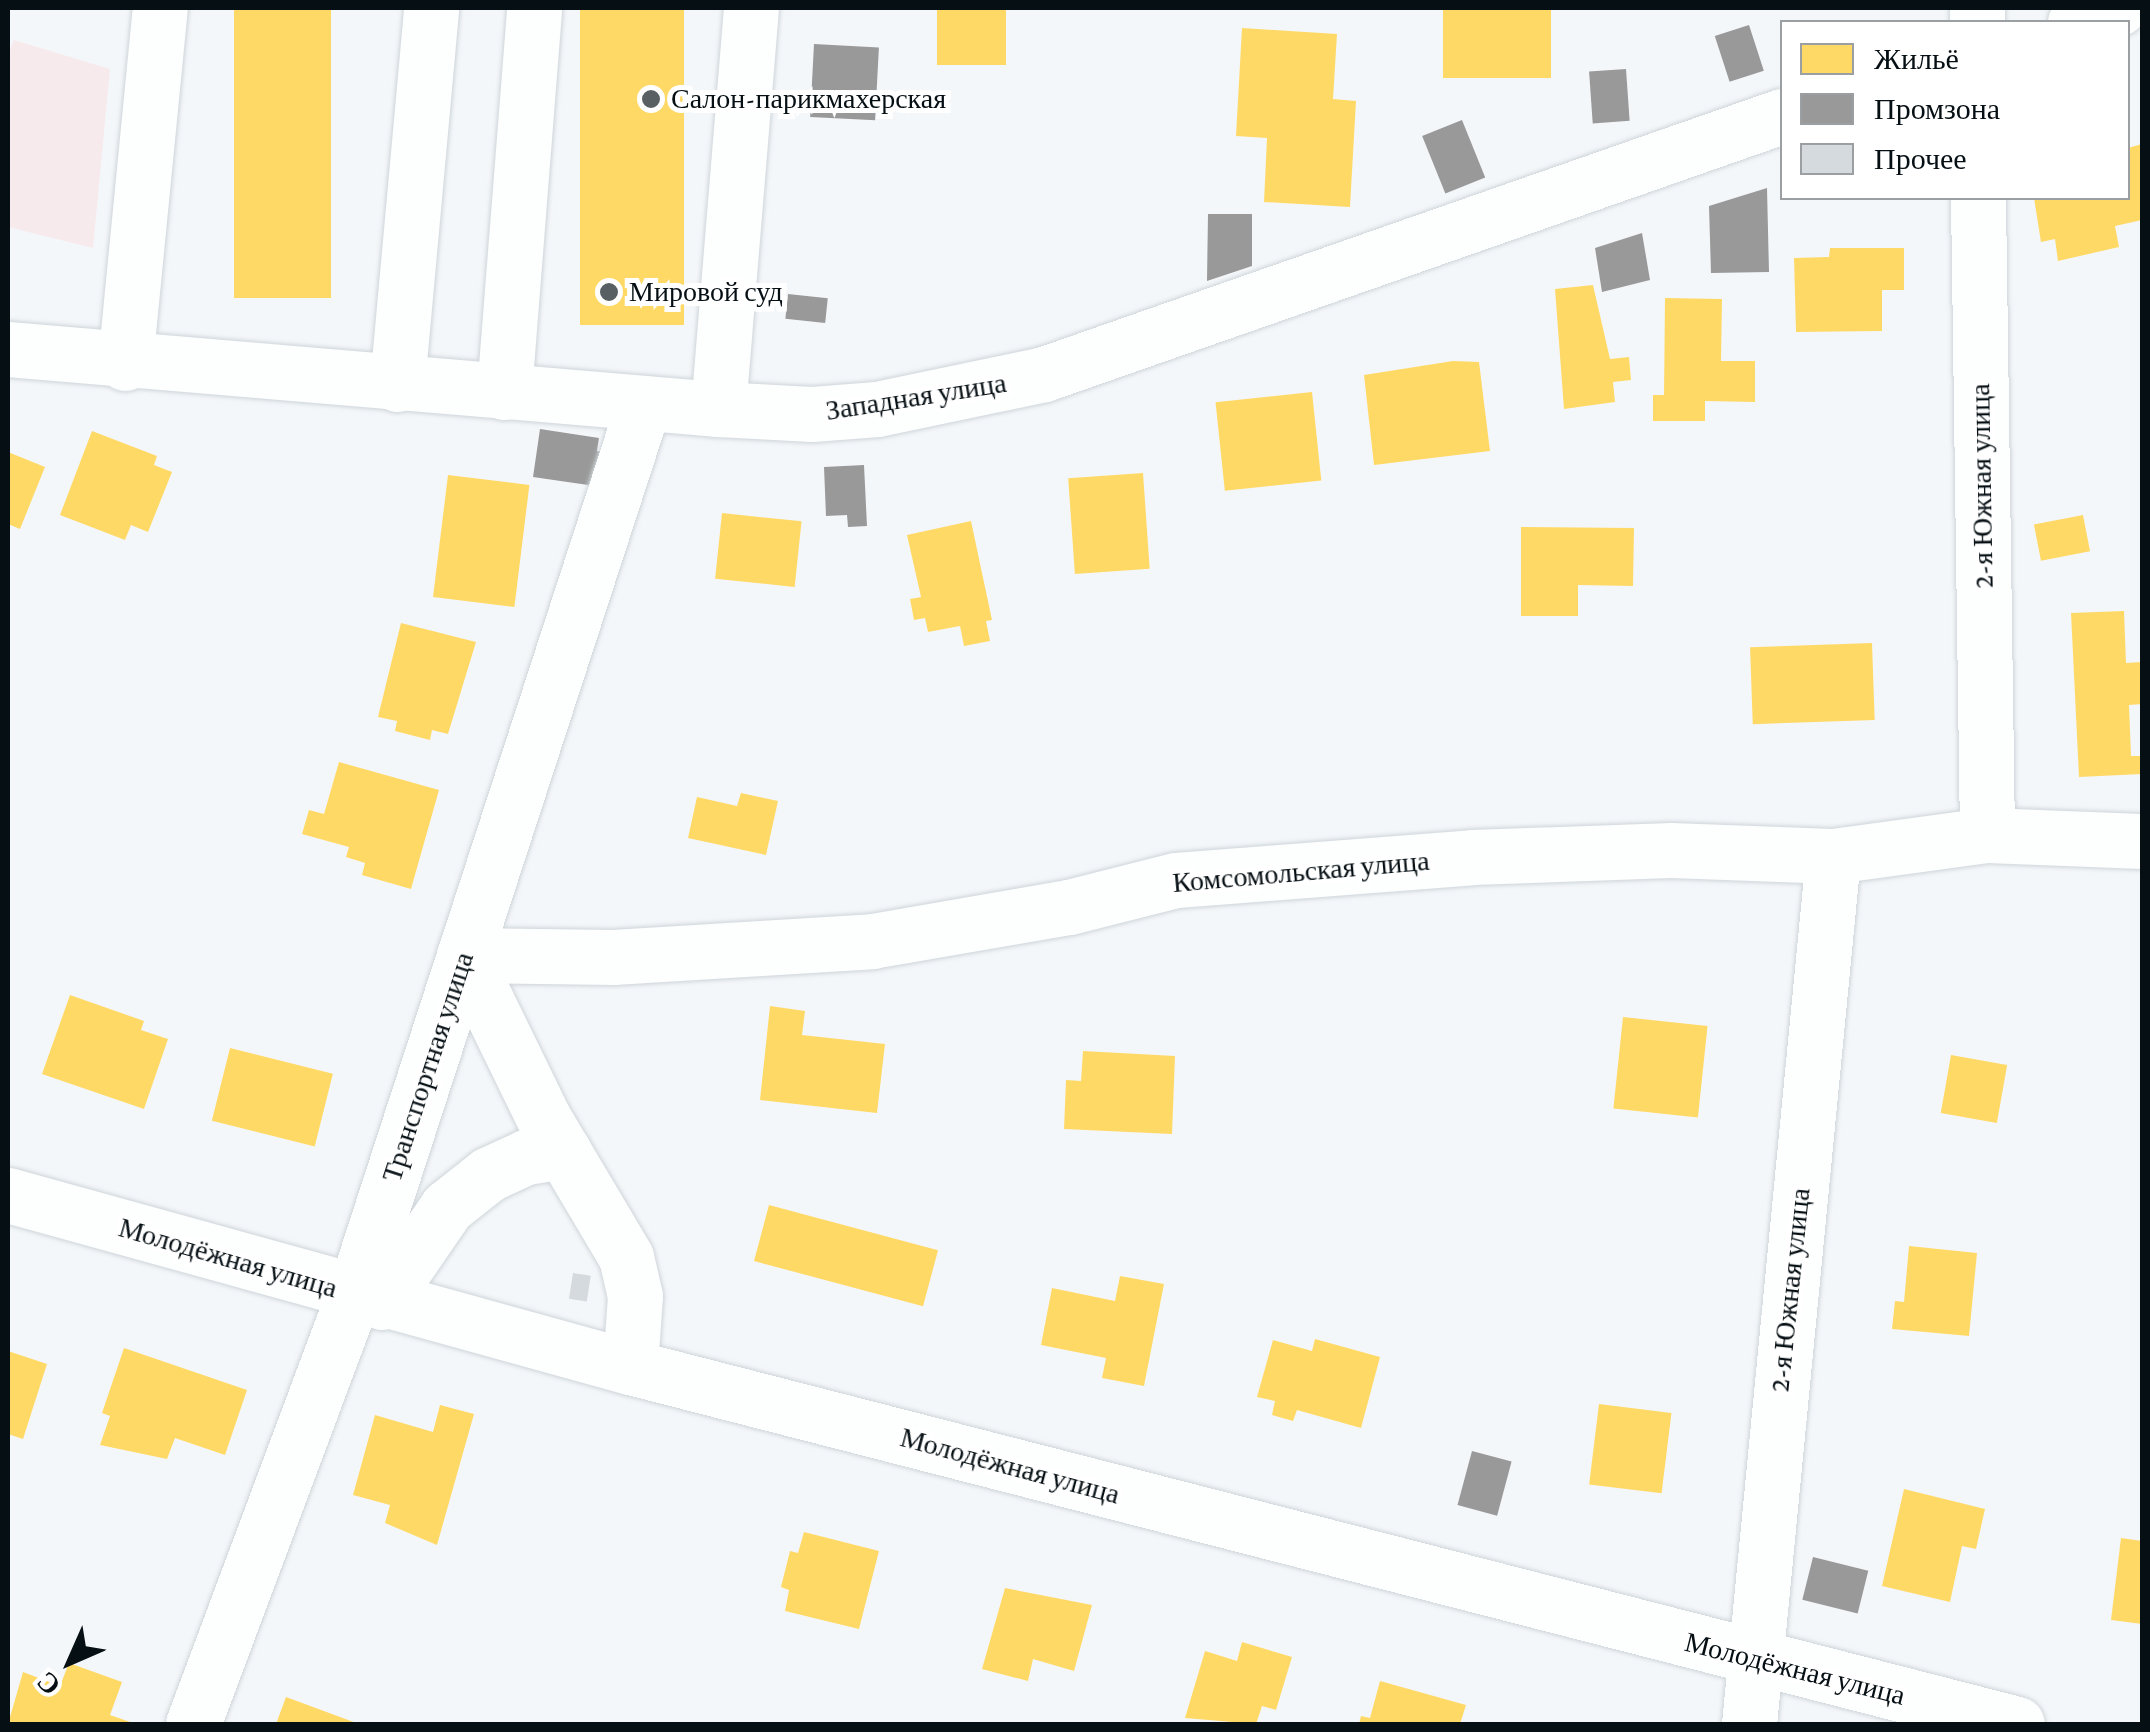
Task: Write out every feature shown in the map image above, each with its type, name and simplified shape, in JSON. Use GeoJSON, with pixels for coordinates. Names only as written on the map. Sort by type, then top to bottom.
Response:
{"type":"FeatureCollection","features":[{"type":"Feature","properties":{"kind":"street"},"geometry":{"type":"LineString","coordinates":[[125,363],[160,8]]}},
{"type":"Feature","properties":{"kind":"street"},"geometry":{"type":"LineString","coordinates":[[398,384],[432,8]]}},
{"type":"Feature","properties":{"kind":"street"},"geometry":{"type":"LineString","coordinates":[[504,392],[534,8]]}},
{"type":"Feature","properties":{"kind":"street"},"geometry":{"type":"LineString","coordinates":[[718,409],[752,8]]}},
{"type":"Feature","properties":{"kind":"street"},"geometry":{"type":"LineString","coordinates":[[2081,20],[2118,8]]}},
{"type":"Feature","properties":{"kind":"street","name":"Западная улица"},"geometry":{"type":"LineString","coordinates":[[8,350],[125,363],[718,409],[812,414],[877,408],[1044,374],[1780,117]]}},
{"type":"Feature","properties":{"kind":"street","name":"2-я Южная улица"},"geometry":{"type":"LineString","coordinates":[[1978,200],[1988,835]]}},
{"type":"Feature","properties":{"kind":"street","name":"Транспортная улица"},"geometry":{"type":"LineString","coordinates":[[193,1724],[368,1298],[464,954],[644,403]]}},
{"type":"Feature","properties":{"kind":"street","name":"Комсомольская улица"},"geometry":{"type":"LineString","coordinates":[[464,954],[530,956],[872,941],[1176,880],[1472,857],[1672,850],[1832,856],[1988,835],[2142,840]]}},
{"type":"Feature","properties":{"kind":"street","name":"2-я Южная улица"},"geometry":{"type":"LineString","coordinates":[[1749,1724],[1832,856]]}},
{"type":"Feature","properties":{"kind":"street"},"geometry":{"type":"LineString","coordinates":[[464,954],[564,1151],[626,1257],[635,1296],[630,1368]]}},
{"type":"Feature","properties":{"kind":"street"},"geometry":{"type":"LineString","coordinates":[[489,1174],[525,1070],[530,956]]}},
{"type":"Feature","properties":{"kind":"street"},"geometry":{"type":"LineString","coordinates":[[368,1298],[421,1236],[489,1174],[526,1157],[564,1151]]}},
{"type":"Feature","properties":{"kind":"street","name":"Молодёжная улица"},"geometry":{"type":"LineString","coordinates":[[8,1194],[368,1298],[630,1368],[2017,1724]]}},
{"type":"Feature","properties":{"kind":"shaded area"},"geometry":{"type":"Polygon","coordinates":[[[14,40],[110,69],[93,248],[8,227],[8,54],[14,40]]]}},
{"type":"Feature","properties":{"kind":"building: Жильё"},"geometry":{"type":"Polygon","coordinates":[[[234,8],[331,8],[331,298],[234,298],[234,8]]]}},
{"type":"Feature","properties":{"kind":"building: Жильё"},"geometry":{"type":"Polygon","coordinates":[[[580,8],[684,8],[684,325],[580,325],[580,8]]]}},
{"type":"Feature","properties":{"kind":"building: Жильё"},"geometry":{"type":"Polygon","coordinates":[[[937,8],[1006,8],[1006,65],[937,65],[937,8]]]}},
{"type":"Feature","properties":{"kind":"building: Жильё"},"geometry":{"type":"Polygon","coordinates":[[[1443,8],[1551,8],[1551,78],[1443,78],[1443,8]]]}},
{"type":"Feature","properties":{"kind":"building: Жильё"},"geometry":{"type":"Polygon","coordinates":[[[1242,28],[1337,34],[1333,99],[1356,101],[1350,207],[1264,202],[1267,138],[1236,136],[1242,28]]]}},
{"type":"Feature","properties":{"kind":"building: Жильё"},"geometry":{"type":"Polygon","coordinates":[[[2142,144],[2142,220],[2115,226],[2119,247],[2058,261],[2055,239],[2041,242],[2034,200],[2130,200],[2130,147],[2142,144]]]}},
{"type":"Feature","properties":{"kind":"building: Жильё"},"geometry":{"type":"Polygon","coordinates":[[[1830,248],[1904,248],[1904,290],[1882,290],[1882,331],[1796,332],[1794,258],[1829,257],[1830,248]]]}},
{"type":"Feature","properties":{"kind":"building: Жильё"},"geometry":{"type":"Polygon","coordinates":[[[1593,285],[1610,359],[1629,357],[1631,380],[1613,382],[1615,402],[1564,409],[1555,289],[1593,285]]]}},
{"type":"Feature","properties":{"kind":"building: Жильё"},"geometry":{"type":"Polygon","coordinates":[[[1665,298],[1722,299],[1721,361],[1755,361],[1755,402],[1705,401],[1705,421],[1653,421],[1653,395],[1664,395],[1665,298]]]}},
{"type":"Feature","properties":{"kind":"building: Жильё"},"geometry":{"type":"Polygon","coordinates":[[[1453,361],[1479,362],[1490,451],[1374,465],[1364,375],[1453,361]]]}},
{"type":"Feature","properties":{"kind":"building: Жильё"},"geometry":{"type":"Polygon","coordinates":[[[1312,392],[1321,481],[1225,491],[1216,402],[1312,392]]]}},
{"type":"Feature","properties":{"kind":"building: Жильё"},"geometry":{"type":"Polygon","coordinates":[[[92,431],[157,456],[154,465],[172,472],[148,532],[131,525],[125,540],[60,515],[92,431]]]}},
{"type":"Feature","properties":{"kind":"building: Жильё"},"geometry":{"type":"Polygon","coordinates":[[[8,452],[45,467],[20,529],[8,524],[8,452]]]}},
{"type":"Feature","properties":{"kind":"building: Жильё"},"geometry":{"type":"Polygon","coordinates":[[[1143,473],[1150,569],[1075,574],[1068,478],[1143,473]]]}},
{"type":"Feature","properties":{"kind":"building: Жильё"},"geometry":{"type":"Polygon","coordinates":[[[448,475],[529,485],[514,607],[433,597],[448,475]]]}},
{"type":"Feature","properties":{"kind":"building: Жильё"},"geometry":{"type":"Polygon","coordinates":[[[722,513],[802,521],[795,587],[715,579],[722,513]]]}},
{"type":"Feature","properties":{"kind":"building: Жильё"},"geometry":{"type":"Polygon","coordinates":[[[2083,515],[2090,551],[2041,561],[2034,525],[2083,515]]]}},
{"type":"Feature","properties":{"kind":"building: Жильё"},"geometry":{"type":"Polygon","coordinates":[[[971,521],[992,620],[986,621],[990,641],[964,646],[960,626],[928,632],[925,618],[914,620],[910,599],[921,597],[907,535],[971,521]]]}},
{"type":"Feature","properties":{"kind":"building: Жильё"},"geometry":{"type":"Polygon","coordinates":[[[1521,527],[1634,528],[1633,586],[1578,585],[1578,616],[1521,616],[1521,527]]]}},
{"type":"Feature","properties":{"kind":"building: Жильё"},"geometry":{"type":"Polygon","coordinates":[[[2124,611],[2126,663],[2142,662],[2142,704],[2129,705],[2131,756],[2142,756],[2142,774],[2079,777],[2071,613],[2124,611]]]}},
{"type":"Feature","properties":{"kind":"building: Жильё"},"geometry":{"type":"Polygon","coordinates":[[[401,623],[476,642],[448,734],[432,730],[430,740],[395,731],[397,721],[378,717],[401,623]]]}},
{"type":"Feature","properties":{"kind":"building: Жильё"},"geometry":{"type":"Polygon","coordinates":[[[1872,643],[1875,720],[1753,724],[1750,647],[1872,643]]]}},
{"type":"Feature","properties":{"kind":"building: Жильё"},"geometry":{"type":"Polygon","coordinates":[[[339,762],[439,790],[411,889],[362,875],[365,863],[346,857],[349,847],[302,834],[309,810],[324,814],[339,762]]]}},
{"type":"Feature","properties":{"kind":"building: Жильё"},"geometry":{"type":"Polygon","coordinates":[[[741,793],[778,801],[766,855],[688,838],[697,797],[737,806],[741,793]]]}},
{"type":"Feature","properties":{"kind":"building: Жильё"},"geometry":{"type":"Polygon","coordinates":[[[70,995],[144,1021],[141,1030],[168,1039],[144,1109],[42,1074],[70,995]]]}},
{"type":"Feature","properties":{"kind":"building: Жильё"},"geometry":{"type":"Polygon","coordinates":[[[770,1006],[805,1011],[802,1035],[885,1044],[877,1113],[760,1100],[770,1006]]]}},
{"type":"Feature","properties":{"kind":"building: Жильё"},"geometry":{"type":"Polygon","coordinates":[[[1623,1017],[1708,1026],[1698,1117],[1613,1108],[1623,1017]]]}},
{"type":"Feature","properties":{"kind":"building: Жильё"},"geometry":{"type":"Polygon","coordinates":[[[230,1048],[333,1074],[315,1146],[212,1121],[230,1048]]]}},
{"type":"Feature","properties":{"kind":"building: Жильё"},"geometry":{"type":"Polygon","coordinates":[[[1083,1051],[1175,1056],[1172,1134],[1064,1129],[1066,1080],[1081,1081],[1083,1051]]]}},
{"type":"Feature","properties":{"kind":"building: Жильё"},"geometry":{"type":"Polygon","coordinates":[[[1951,1055],[2007,1065],[1997,1123],[1941,1113],[1951,1055]]]}},
{"type":"Feature","properties":{"kind":"building: Жильё"},"geometry":{"type":"Polygon","coordinates":[[[769,1205],[938,1250],[923,1306],[754,1261],[769,1205]]]}},
{"type":"Feature","properties":{"kind":"building: Жильё"},"geometry":{"type":"Polygon","coordinates":[[[1909,1246],[1977,1253],[1969,1336],[1892,1329],[1895,1301],[1904,1302],[1909,1246]]]}},
{"type":"Feature","properties":{"kind":"building: Жильё"},"geometry":{"type":"Polygon","coordinates":[[[1120,1276],[1164,1284],[1144,1386],[1102,1378],[1106,1358],[1041,1345],[1052,1288],[1115,1301],[1120,1276]]]}},
{"type":"Feature","properties":{"kind":"building: Жильё"},"geometry":{"type":"Polygon","coordinates":[[[1315,1339],[1380,1357],[1361,1428],[1297,1410],[1293,1421],[1272,1415],[1275,1401],[1257,1397],[1273,1340],[1312,1351],[1315,1339]]]}},
{"type":"Feature","properties":{"kind":"building: Жильё"},"geometry":{"type":"Polygon","coordinates":[[[124,1348],[247,1390],[225,1455],[175,1438],[167,1459],[100,1445],[110,1416],[102,1413],[124,1348]]]}},
{"type":"Feature","properties":{"kind":"building: Жильё"},"geometry":{"type":"Polygon","coordinates":[[[8,1351],[47,1364],[23,1439],[8,1434],[8,1351]]]}},
{"type":"Feature","properties":{"kind":"building: Жильё"},"geometry":{"type":"Polygon","coordinates":[[[1599,1404],[1671,1413],[1662,1493],[1589,1484],[1599,1404]]]}},
{"type":"Feature","properties":{"kind":"building: Жильё"},"geometry":{"type":"Polygon","coordinates":[[[440,1405],[474,1414],[437,1545],[385,1523],[390,1505],[353,1495],[375,1415],[433,1432],[440,1405]]]}},
{"type":"Feature","properties":{"kind":"building: Жильё"},"geometry":{"type":"Polygon","coordinates":[[[1904,1489],[1985,1509],[1976,1549],[1962,1546],[1950,1602],[1882,1586],[1904,1489]]]}},
{"type":"Feature","properties":{"kind":"building: Жильё"},"geometry":{"type":"Polygon","coordinates":[[[804,1532],[879,1551],[859,1629],[785,1611],[789,1590],[781,1587],[790,1551],[798,1553],[804,1532]]]}},
{"type":"Feature","properties":{"kind":"building: Жильё"},"geometry":{"type":"Polygon","coordinates":[[[2121,1538],[2142,1541],[2142,1624],[2111,1620],[2121,1538]]]}},
{"type":"Feature","properties":{"kind":"building: Жильё"},"geometry":{"type":"Polygon","coordinates":[[[1005,1588],[1092,1605],[1074,1671],[1033,1659],[1028,1681],[982,1669],[1005,1588]]]}},
{"type":"Feature","properties":{"kind":"building: Жильё"},"geometry":{"type":"Polygon","coordinates":[[[1242,1642],[1292,1657],[1276,1710],[1262,1706],[1256,1724],[1185,1718],[1205,1651],[1237,1661],[1242,1642]]]}},
{"type":"Feature","properties":{"kind":"building: Жильё"},"geometry":{"type":"Polygon","coordinates":[[[69,1663],[122,1682],[110,1715],[136,1724],[8,1724],[23,1672],[60,1686],[69,1663]]]}},
{"type":"Feature","properties":{"kind":"building: Жильё"},"geometry":{"type":"Polygon","coordinates":[[[1380,1681],[1466,1705],[1460,1724],[1359,1724],[1361,1716],[1370,1718],[1380,1681]]]}},
{"type":"Feature","properties":{"kind":"building: Жильё"},"geometry":{"type":"Polygon","coordinates":[[[286,1697],[359,1724],[276,1724],[286,1697]]]}},
{"type":"Feature","properties":{"kind":"building: Промзона"},"geometry":{"type":"Polygon","coordinates":[[[1749,25],[1764,71],[1730,82],[1715,36],[1749,25]]]}},
{"type":"Feature","properties":{"kind":"building: Промзона"},"geometry":{"type":"Polygon","coordinates":[[[814,44],[879,47],[875,120],[810,117],[814,44]]]}},
{"type":"Feature","properties":{"kind":"building: Промзона"},"geometry":{"type":"Polygon","coordinates":[[[1626,69],[1630,121],[1593,123],[1589,72],[1626,69]]]}},
{"type":"Feature","properties":{"kind":"building: Промзона"},"geometry":{"type":"Polygon","coordinates":[[[1462,120],[1485,177],[1445,194],[1422,136],[1462,120]]]}},
{"type":"Feature","properties":{"kind":"building: Промзона"},"geometry":{"type":"Polygon","coordinates":[[[1767,188],[1769,272],[1711,273],[1709,206],[1767,188]]]}},
{"type":"Feature","properties":{"kind":"building: Промзона"},"geometry":{"type":"Polygon","coordinates":[[[1208,214],[1252,214],[1252,266],[1207,281],[1208,214]]]}},
{"type":"Feature","properties":{"kind":"building: Промзона"},"geometry":{"type":"Polygon","coordinates":[[[1642,233],[1650,280],[1602,292],[1595,248],[1642,233]]]}},
{"type":"Feature","properties":{"kind":"building: Промзона"},"geometry":{"type":"Polygon","coordinates":[[[788,294],[828,298],[825,323],[785,319],[788,294]]]}},
{"type":"Feature","properties":{"kind":"building: Промзона"},"geometry":{"type":"Polygon","coordinates":[[[540,429],[599,438],[597,451],[607,453],[602,487],[533,477],[540,429]]]}},
{"type":"Feature","properties":{"kind":"building: Промзона"},"geometry":{"type":"Polygon","coordinates":[[[864,465],[867,526],[848,527],[847,515],[826,516],[824,467],[864,465]]]}},
{"type":"Feature","properties":{"kind":"building: Промзона"},"geometry":{"type":"Polygon","coordinates":[[[1472,1451],[1512,1462],[1497,1516],[1458,1505],[1472,1451]]]}},
{"type":"Feature","properties":{"kind":"building: Промзона"},"geometry":{"type":"Polygon","coordinates":[[[1813,1557],[1868,1571],[1858,1613],[1802,1600],[1813,1557]]]}},
{"type":"Feature","properties":{"kind":"building: Прочее"},"geometry":{"type":"Polygon","coordinates":[[[573,1273],[591,1276],[587,1301],[569,1299],[573,1273]]]}},
{"type":"Feature","properties":{"kind":"place","name":"Салон-парикмахерская"},"geometry":{"type":"Point","coordinates":[651,99]}},
{"type":"Feature","properties":{"kind":"place","name":"Мировой суд"},"geometry":{"type":"Point","coordinates":[609,292]}}]}
